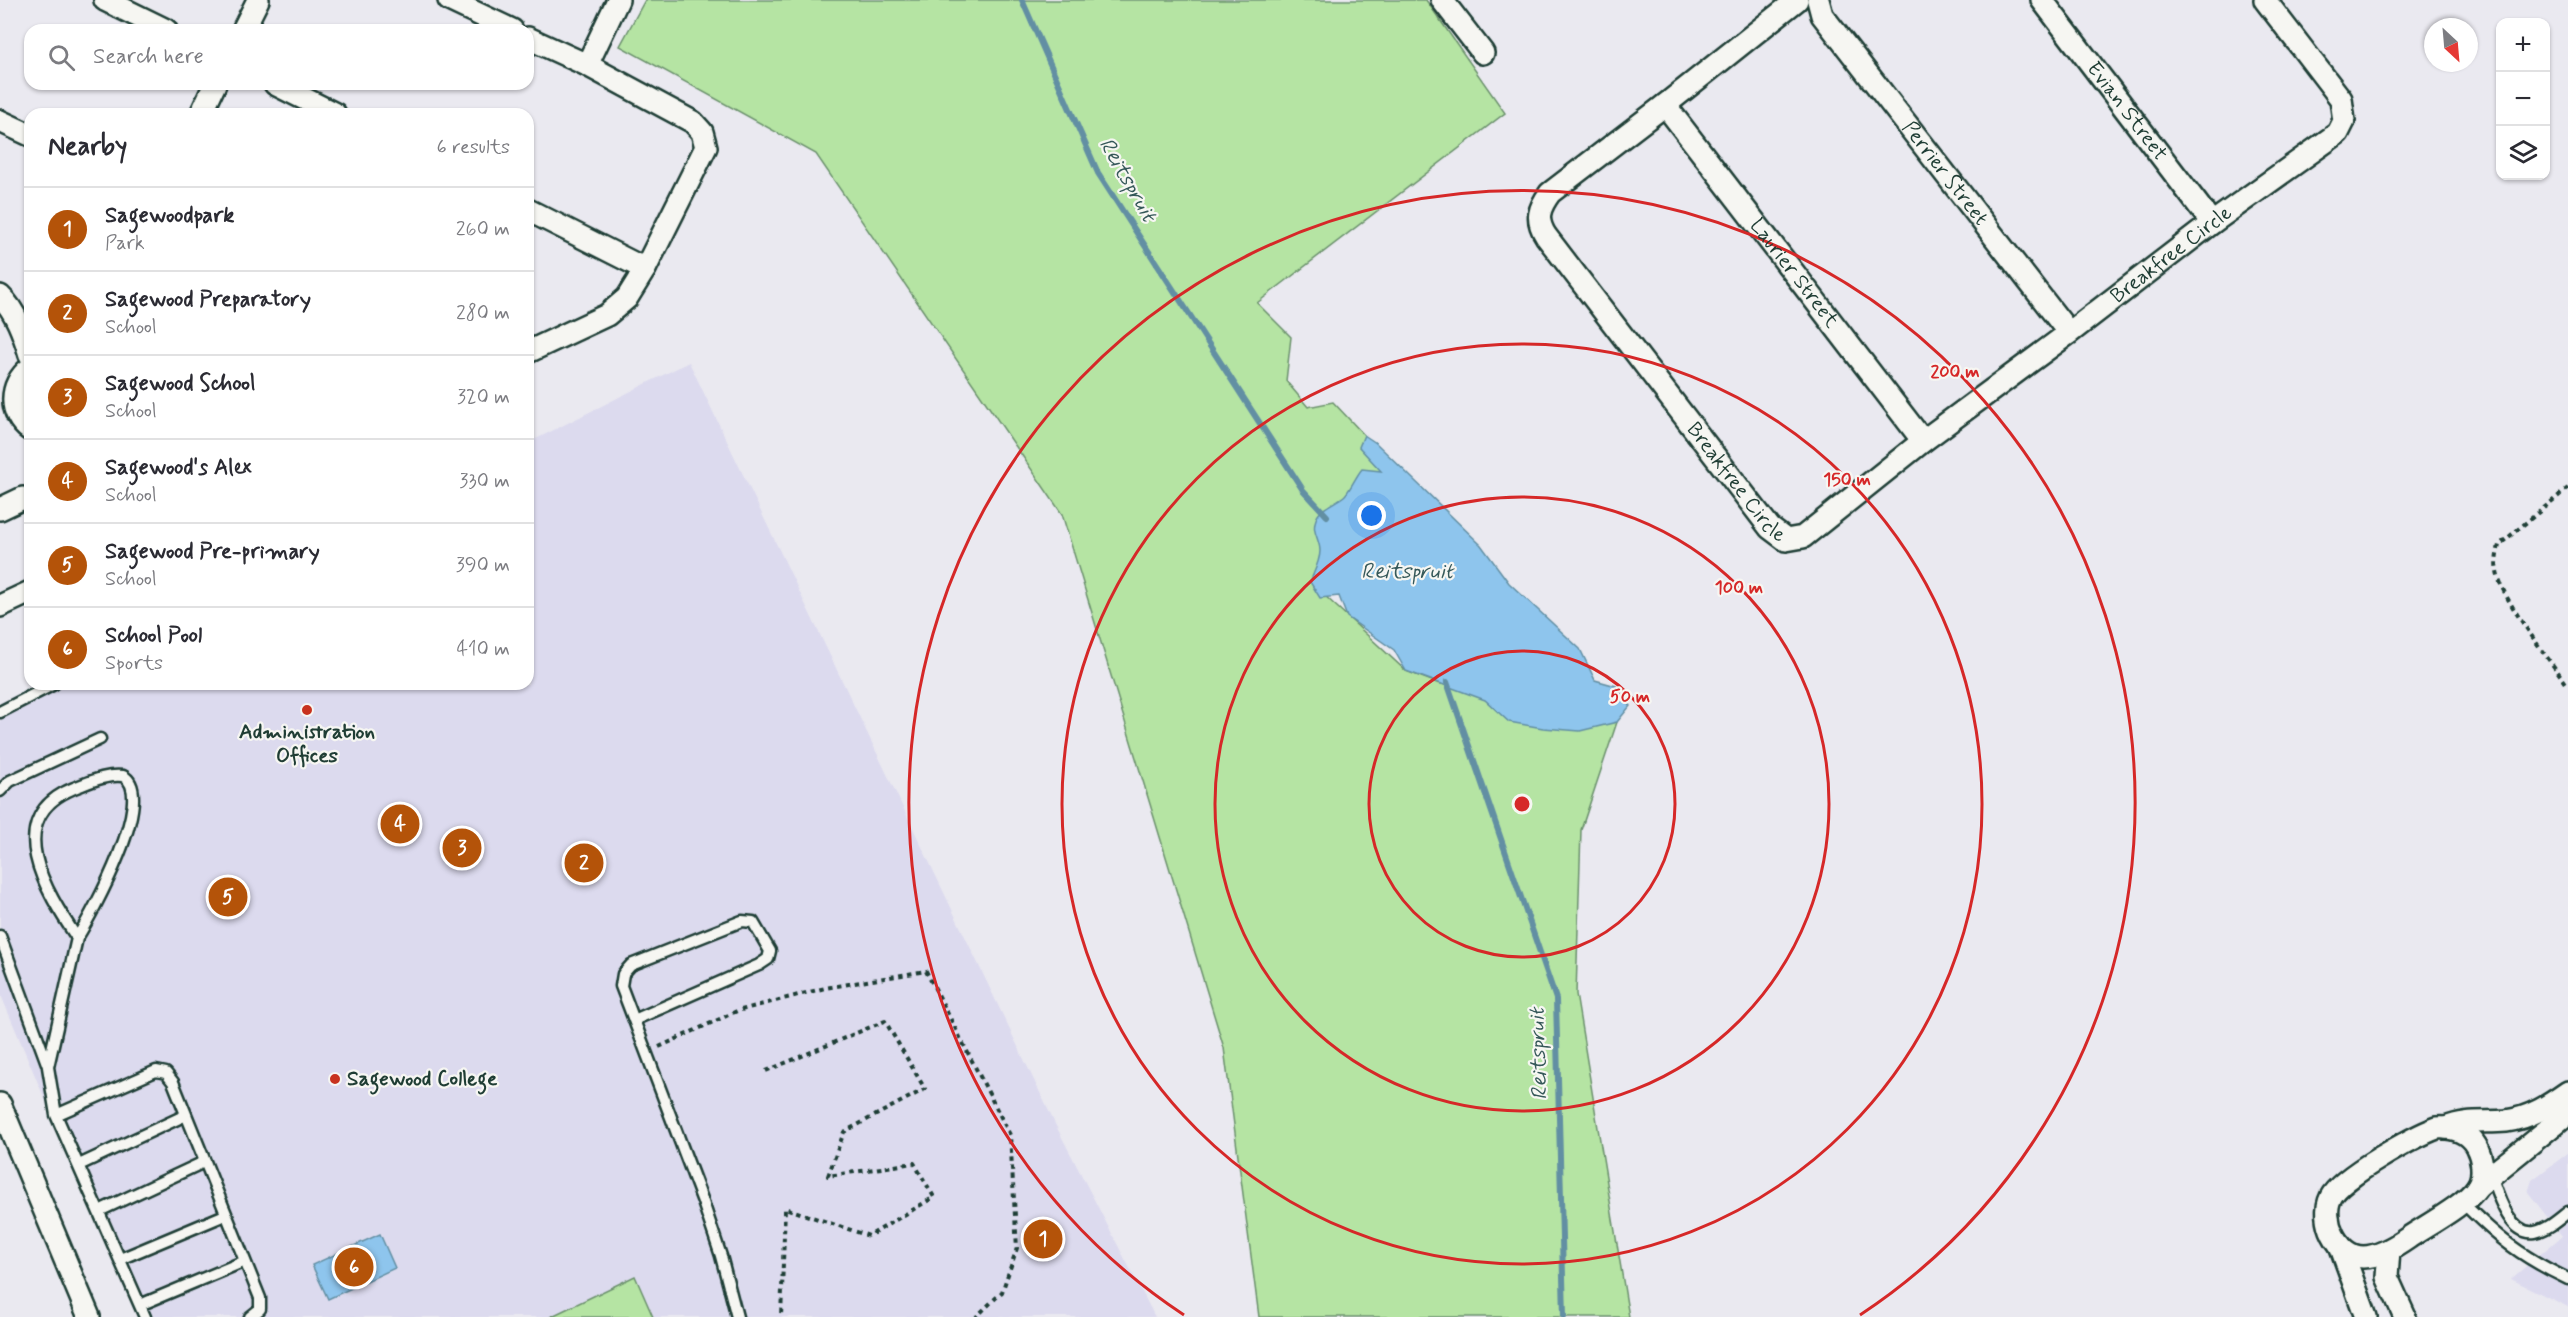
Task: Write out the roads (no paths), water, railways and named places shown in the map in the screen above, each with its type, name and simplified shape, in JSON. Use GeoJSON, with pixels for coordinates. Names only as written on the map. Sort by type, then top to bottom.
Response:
{"type":"FeatureCollection","features":[{"type":"Feature","properties":{"kind":"street"},"geometry":{"type":"LineString","coordinates":[[105,0],[154,24]]}},
{"type":"Feature","properties":{"kind":"street"},"geometry":{"type":"LineString","coordinates":[[246,24],[258,0]]}},
{"type":"Feature","properties":{"kind":"street"},"geometry":{"type":"LineString","coordinates":[[449,0],[499,24]]}},
{"type":"Feature","properties":{"kind":"street"},"geometry":{"type":"LineString","coordinates":[[587,65],[618,0]]}},
{"type":"Feature","properties":{"kind":"street"},"geometry":{"type":"LineString","coordinates":[[1442,0],[1482,53]]}},
{"type":"Feature","properties":{"kind":"street","name":"Evian Street"},"geometry":{"type":"LineString","coordinates":[[2042,0],[2212,223]]}},
{"type":"Feature","properties":{"kind":"street","name":"Breakfree Circle"},"geometry":{"type":"LineString","coordinates":[[1794,1],[1665,105],[1550,192],[1542,204],[1538,218],[1546,236],[1736,484],[1770,528],[1786,540],[1803,537],[1923,441],[2212,223],[2338,133],[2344,121],[2341,99],[2265,0]]}},
{"type":"Feature","properties":{"kind":"street","name":"Perrier Street"},"geometry":{"type":"LineString","coordinates":[[1794,1],[1820,7],[2068,333]]}},
{"type":"Feature","properties":{"kind":"street"},"geometry":{"type":"LineString","coordinates":[[534,41],[587,65],[693,122],[702,132],[706,147],[645,268],[627,298],[607,315],[534,349]]}},
{"type":"Feature","properties":{"kind":"street"},"geometry":{"type":"LineString","coordinates":[[204,108],[213,90]]}},
{"type":"Feature","properties":{"kind":"street"},"geometry":{"type":"LineString","coordinates":[[287,90],[323,108]]}},
{"type":"Feature","properties":{"kind":"street","name":"Laurier Street"},"geometry":{"type":"LineString","coordinates":[[1665,105],[1923,441]]}},
{"type":"Feature","properties":{"kind":"street"},"geometry":{"type":"LineString","coordinates":[[0,121],[24,132]]}},
{"type":"Feature","properties":{"kind":"street"},"geometry":{"type":"LineString","coordinates":[[534,213],[645,268]]}},
{"type":"Feature","properties":{"kind":"street"},"geometry":{"type":"LineString","coordinates":[[0,296],[13,313],[24,334]]}},
{"type":"Feature","properties":{"kind":"street"},"geometry":{"type":"LineString","coordinates":[[24,375],[17,383],[7,410],[24,424]]}},
{"type":"Feature","properties":{"kind":"street"},"geometry":{"type":"LineString","coordinates":[[0,509],[23,498]]}},
{"type":"Feature","properties":{"kind":"street"},"geometry":{"type":"LineString","coordinates":[[0,606],[24,595]]}},
{"type":"Feature","properties":{"kind":"street"},"geometry":{"type":"LineString","coordinates":[[2366,1317],[2340,1245],[2328,1222],[2331,1197],[2337,1190],[2348,1179],[2421,1134],[2437,1128],[2473,1121],[2506,1121],[2525,1117],[2544,1110],[2568,1092]]}},
{"type":"Feature","properties":{"kind":"street"},"geometry":{"type":"LineString","coordinates":[[0,1104],[89,1317]]}},
{"type":"Feature","properties":{"kind":"street"},"geometry":{"type":"LineString","coordinates":[[2340,1245],[2350,1254],[2362,1257],[2389,1250],[2461,1201],[2568,1113]]}},
{"type":"Feature","properties":{"kind":"street"},"geometry":{"type":"LineString","coordinates":[[2446,1128],[2468,1136],[2476,1146],[2484,1180]]}},
{"type":"Feature","properties":{"kind":"street"},"geometry":{"type":"LineString","coordinates":[[2389,1250],[2387,1277],[2405,1317]]}},
{"type":"Feature","properties":{"kind":"lane"},"geometry":{"type":"LineString","coordinates":[[0,712],[42,690]]}},
{"type":"Feature","properties":{"kind":"lane"},"geometry":{"type":"LineString","coordinates":[[0,791],[10,781],[100,739]]}},
{"type":"Feature","properties":{"kind":"lane"},"geometry":{"type":"LineString","coordinates":[[48,1067],[77,938],[95,908],[125,838],[134,804],[131,783],[123,776],[95,780],[71,789],[55,797],[41,810],[33,841],[34,854],[51,900],[77,938]]}},
{"type":"Feature","properties":{"kind":"lane"},"geometry":{"type":"LineString","coordinates":[[634,1020],[759,966],[768,959],[770,951],[753,922],[742,921],[631,965],[623,974],[621,986],[702,1199],[721,1256],[737,1317]]}},
{"type":"Feature","properties":{"kind":"lane"},"geometry":{"type":"LineString","coordinates":[[0,936],[48,1067],[57,1114],[145,1317]]}},
{"type":"Feature","properties":{"kind":"lane"},"geometry":{"type":"LineString","coordinates":[[57,1114],[156,1071],[166,1073],[173,1082],[260,1298],[260,1310],[250,1317]]}},
{"type":"Feature","properties":{"kind":"lane"},"geometry":{"type":"LineString","coordinates":[[79,1165],[186,1115]]}},
{"type":"Feature","properties":{"kind":"lane"},"geometry":{"type":"LineString","coordinates":[[99,1211],[204,1162]]}},
{"type":"Feature","properties":{"kind":"lane"},"geometry":{"type":"LineString","coordinates":[[2484,1180],[2513,1222],[2524,1230],[2537,1232],[2568,1212]]}},
{"type":"Feature","properties":{"kind":"lane"},"geometry":{"type":"LineString","coordinates":[[2461,1201],[2501,1240],[2530,1261],[2568,1279]]}},
{"type":"Feature","properties":{"kind":"lane"},"geometry":{"type":"LineString","coordinates":[[120,1259],[225,1215]]}},
{"type":"Feature","properties":{"kind":"lane"},"geometry":{"type":"LineString","coordinates":[[140,1305],[245,1261]]}},
{"type":"Feature","properties":{"kind":"water","name":"Reitspruit"},"geometry":{"type":"Polygon","coordinates":[[[1364,435],[1376,443],[1481,545],[1509,583],[1580,649],[1595,680],[1616,686],[1630,706],[1617,722],[1580,731],[1509,722],[1485,700],[1406,671],[1394,650],[1347,617],[1339,596],[1320,598],[1310,582],[1320,555],[1315,532],[1316,519],[1324,509],[1346,494],[1362,469],[1381,471],[1359,447],[1364,435]]]}},
{"type":"Feature","properties":{"kind":"water"},"geometry":{"type":"Polygon","coordinates":[[[380,1234],[395,1268],[328,1299],[312,1265],[380,1234]]]}},
{"type":"Feature","properties":{"kind":"waterway","name":"Reitspruit"},"geometry":{"type":"LineString","coordinates":[[1022,0],[1098,173],[1303,490],[1327,516]]}},
{"type":"Feature","properties":{"kind":"waterway","name":"Reitspruit"},"geometry":{"type":"LineString","coordinates":[[1447,682],[1556,999],[1564,1317]]}},
{"type":"Feature","properties":{"kind":"place","name":"Administration Offices"},"geometry":{"type":"Point","coordinates":[307,710]}},
{"type":"Feature","properties":{"kind":"place","name":"Sagewood's Alex"},"geometry":{"type":"Point","coordinates":[400,824]}},
{"type":"Feature","properties":{"kind":"place","name":"Sagewood School"},"geometry":{"type":"Point","coordinates":[462,848]}},
{"type":"Feature","properties":{"kind":"place","name":"Sagewood Preparatory"},"geometry":{"type":"Point","coordinates":[584,863]}},
{"type":"Feature","properties":{"kind":"place","name":"Sagewood Pre-primary"},"geometry":{"type":"Point","coordinates":[228,897]}},
{"type":"Feature","properties":{"kind":"place","name":"Sagewood College"},"geometry":{"type":"Point","coordinates":[335,1079]}},
{"type":"Feature","properties":{"kind":"place","name":"Sagewoodpark"},"geometry":{"type":"Point","coordinates":[1043,1239]}},
{"type":"Feature","properties":{"kind":"place","name":"School Pool"},"geometry":{"type":"Point","coordinates":[354,1267]}}]}
